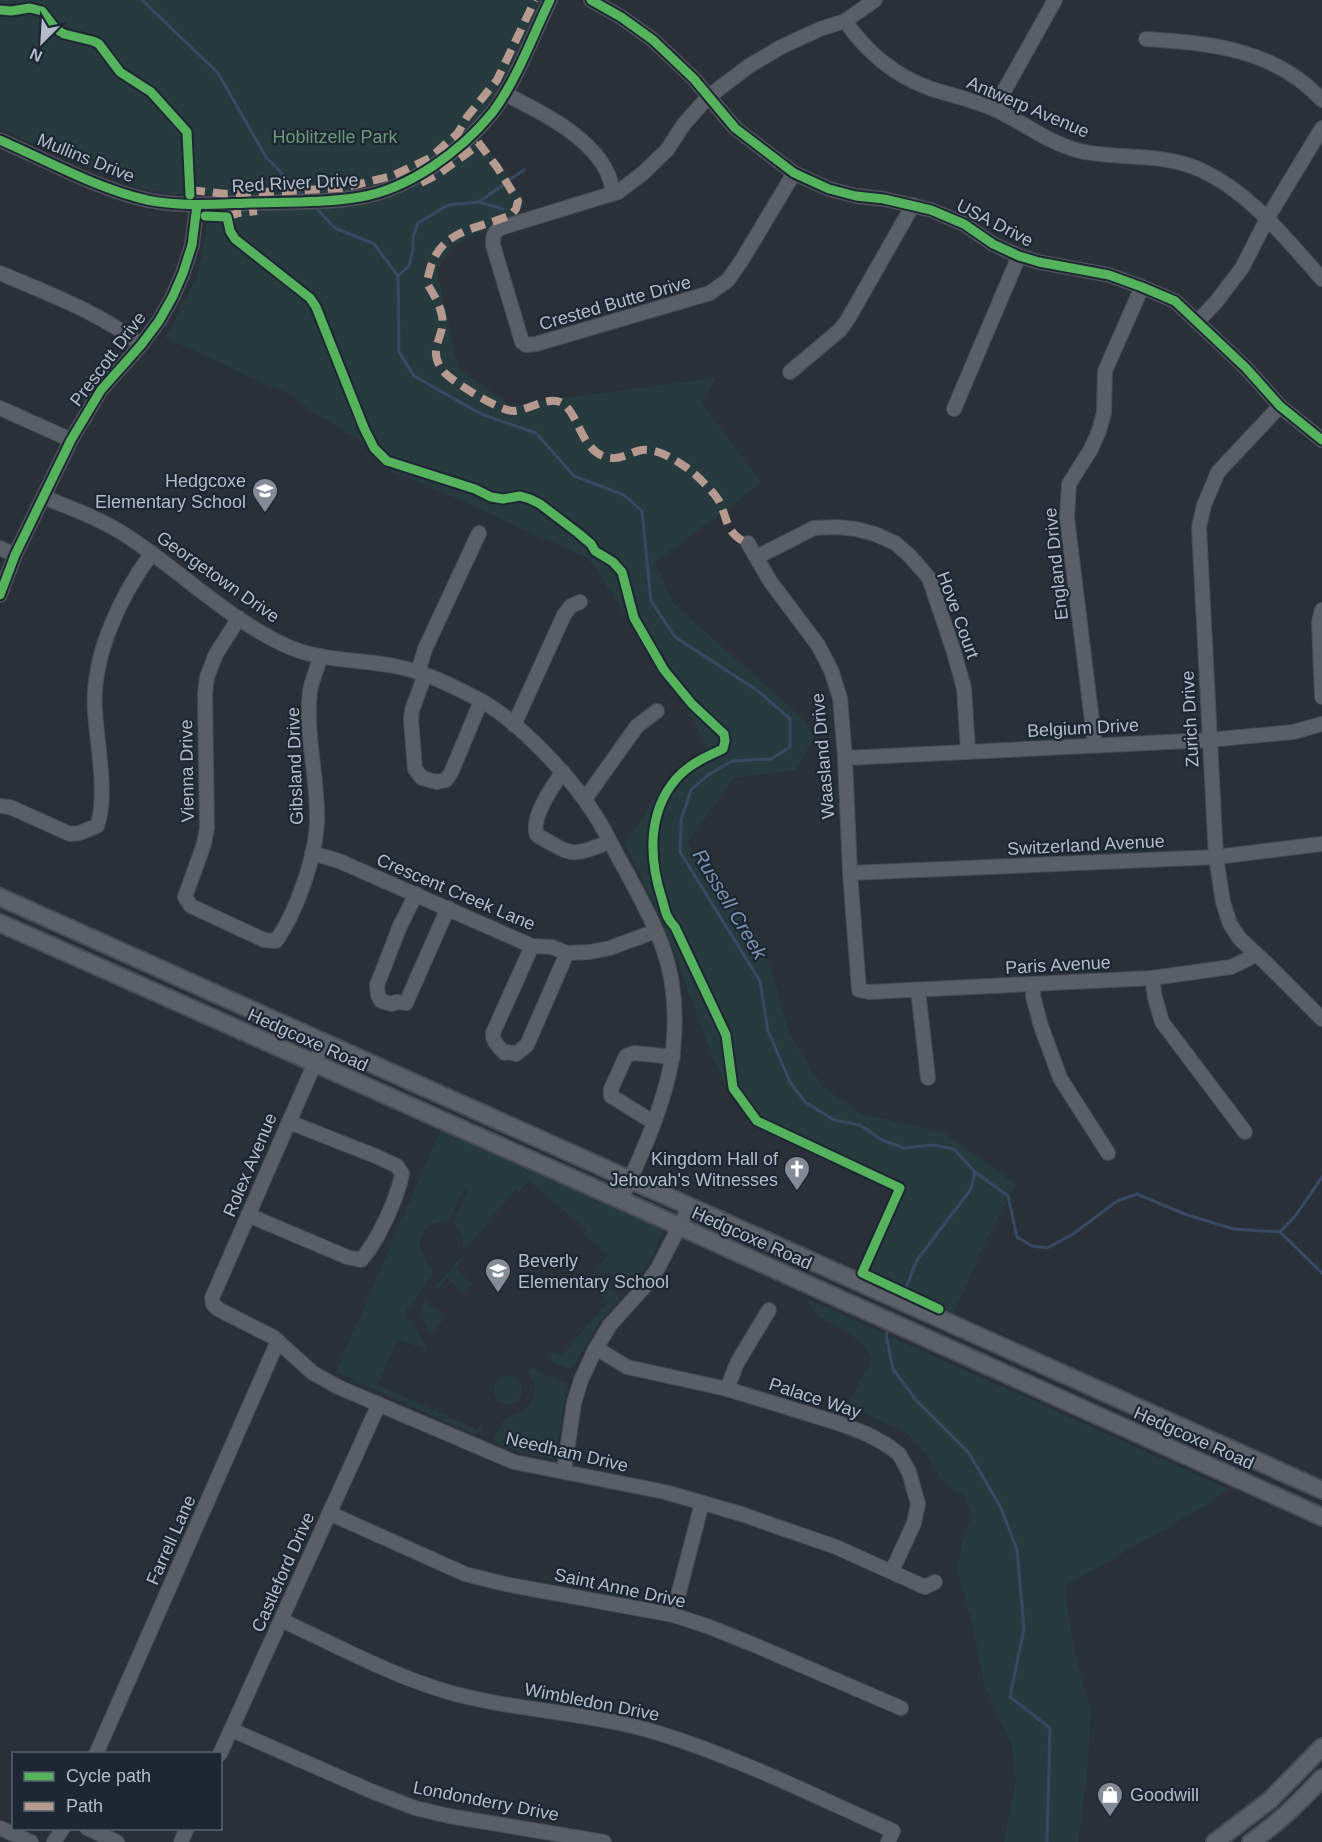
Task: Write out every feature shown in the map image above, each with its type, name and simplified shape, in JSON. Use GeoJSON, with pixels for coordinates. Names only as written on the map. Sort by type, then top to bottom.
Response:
{"type":"FeatureCollection","features":[{"type":"Feature","properties":{"kind":"main road","name":"Hedgcoxe Road"},"geometry":{"type":"LineString","coordinates":[[0,897],[1322,1490]]}},
{"type":"Feature","properties":{"kind":"main road","name":"Hedgcoxe Road"},"geometry":{"type":"LineString","coordinates":[[0,923],[621,1200],[1322,1517]]}},
{"type":"Feature","properties":{"kind":"main road"},"geometry":{"type":"LineString","coordinates":[[1036,1388],[1046,1366]]}},
{"type":"Feature","properties":{"kind":"main road"},"geometry":{"type":"LineString","coordinates":[[1216,1469],[1226,1447]]}},
{"type":"Feature","properties":{"kind":"main road"},"geometry":{"type":"LineString","coordinates":[[1215,1842],[1270,1800],[1322,1747]]}},
{"type":"Feature","properties":{"kind":"main road"},"geometry":{"type":"LineString","coordinates":[[1250,1842],[1271,1828],[1322,1778]]}},
{"type":"Feature","properties":{"kind":"street","name":"Red River Drive"},"geometry":{"type":"LineString","coordinates":[[197,205],[353,198],[387,191],[439,163],[472,135],[505,94],[550,0]]}},
{"type":"Feature","properties":{"kind":"street","name":"USA Drive"},"geometry":{"type":"LineString","coordinates":[[591,0],[621,17],[653,40],[683,67],[735,128],[794,173],[829,189],[931,210],[964,224],[993,244],[1019,256],[1109,275],[1175,301],[1246,368],[1280,406],[1322,440]]}},
{"type":"Feature","properties":{"kind":"street"},"geometry":{"type":"LineString","coordinates":[[505,94],[546,114],[572,133],[592,151],[610,175],[612,188],[618,192],[642,174],[667,150],[684,124],[708,97],[763,56],[820,29],[845,21],[875,0]]}},
{"type":"Feature","properties":{"kind":"street"},"geometry":{"type":"LineString","coordinates":[[994,109],[1055,0]]}},
{"type":"Feature","properties":{"kind":"street","name":"Antwerp Avenue"},"geometry":{"type":"LineString","coordinates":[[845,21],[858,40],[900,75],[926,87],[994,109],[1059,144],[1097,154],[1149,156],[1199,169],[1225,182],[1268,217],[1322,279]]}},
{"type":"Feature","properties":{"kind":"street"},"geometry":{"type":"LineString","coordinates":[[1146,39],[1199,43],[1244,51],[1295,77],[1322,100]]}},
{"type":"Feature","properties":{"kind":"street"},"geometry":{"type":"LineString","coordinates":[[1197,322],[1242,268],[1268,217],[1322,128]]}},
{"type":"Feature","properties":{"kind":"street","name":"Mullins Drive"},"geometry":{"type":"LineString","coordinates":[[0,140],[102,185],[148,200],[197,205]]}},
{"type":"Feature","properties":{"kind":"street","name":"Crested Butte Drive"},"geometry":{"type":"LineString","coordinates":[[618,192],[500,228],[493,236],[493,245],[513,318],[519,336],[526,345],[710,293],[728,280],[794,173]]}},
{"type":"Feature","properties":{"kind":"street","name":"Prescott Drive"},"geometry":{"type":"LineString","coordinates":[[0,595],[15,555],[71,440],[101,390],[159,321],[183,273],[192,245],[197,205]]}},
{"type":"Feature","properties":{"kind":"street"},"geometry":{"type":"LineString","coordinates":[[790,372],[840,330],[848,320],[913,205]]}},
{"type":"Feature","properties":{"kind":"street"},"geometry":{"type":"LineString","coordinates":[[954,410],[1019,256]]}},
{"type":"Feature","properties":{"kind":"street"},"geometry":{"type":"LineString","coordinates":[[0,273],[100,317],[121,329],[141,345]]}},
{"type":"Feature","properties":{"kind":"street","name":"England Drive"},"geometry":{"type":"LineString","coordinates":[[1095,745],[1067,518],[1069,484],[1091,449],[1099,431],[1104,413],[1105,371],[1143,287]]}},
{"type":"Feature","properties":{"kind":"street","name":"Zurich Drive"},"geometry":{"type":"LineString","coordinates":[[1280,406],[1218,472],[1204,504],[1199,527],[1216,857],[1223,902],[1230,924],[1245,946],[1265,962],[1322,1019]]}},
{"type":"Feature","properties":{"kind":"street"},"geometry":{"type":"LineString","coordinates":[[0,408],[71,440]]}},
{"type":"Feature","properties":{"kind":"street","name":"Georgetown Drive"},"geometry":{"type":"LineString","coordinates":[[43,497],[103,522],[152,553],[238,618],[291,648],[321,656],[422,673],[482,701],[514,725],[563,772],[585,799],[603,827],[656,931],[670,972],[674,1006],[673,1057],[653,1122],[621,1200]]}},
{"type":"Feature","properties":{"kind":"street","name":"Hove Court"},"geometry":{"type":"LineString","coordinates":[[757,557],[814,528],[856,529],[896,543],[928,578],[950,639],[964,688],[968,751]]}},
{"type":"Feature","properties":{"kind":"street"},"geometry":{"type":"LineString","coordinates":[[479,532],[425,649],[411,720],[415,769],[422,778],[437,782],[446,780],[482,701]]}},
{"type":"Feature","properties":{"kind":"street","name":"Waasland Drive"},"geometry":{"type":"LineString","coordinates":[[748,543],[770,581],[818,645],[831,670],[840,698],[859,990]]}},
{"type":"Feature","properties":{"kind":"street"},"geometry":{"type":"LineString","coordinates":[[0,548],[15,555]]}},
{"type":"Feature","properties":{"kind":"street"},"geometry":{"type":"LineString","coordinates":[[0,806],[10,807],[70,834],[97,826],[102,802],[94,708],[96,681],[112,625],[134,580],[152,553]]}},
{"type":"Feature","properties":{"kind":"street"},"geometry":{"type":"LineString","coordinates":[[514,725],[564,615],[571,606],[580,602]]}},
{"type":"Feature","properties":{"kind":"street"},"geometry":{"type":"LineString","coordinates":[[1322,610],[1319,622],[1322,698]]}},
{"type":"Feature","properties":{"kind":"street","name":"Vienna Drive"},"geometry":{"type":"LineString","coordinates":[[238,618],[216,654],[207,677],[204,717],[207,828],[204,844],[185,897],[191,906],[264,940],[276,941]]}},
{"type":"Feature","properties":{"kind":"street","name":"Gibsland Drive"},"geometry":{"type":"LineString","coordinates":[[276,941],[285,929],[309,870],[312,853],[317,818],[309,716],[310,690],[321,656]]}},
{"type":"Feature","properties":{"kind":"street"},"geometry":{"type":"LineString","coordinates":[[585,799],[637,726],[657,711]]}},
{"type":"Feature","properties":{"kind":"street","name":"Belgium Drive"},"geometry":{"type":"LineString","coordinates":[[845,758],[1209,740],[1293,732],[1322,724]]}},
{"type":"Feature","properties":{"kind":"street"},"geometry":{"type":"LineString","coordinates":[[563,772],[552,786],[536,819],[537,835],[562,850],[576,854],[609,842]]}},
{"type":"Feature","properties":{"kind":"street","name":"Switzerland Avenue"},"geometry":{"type":"LineString","coordinates":[[850,873],[1216,857],[1322,844]]}},
{"type":"Feature","properties":{"kind":"street","name":"Crescent Creek Lane"},"geometry":{"type":"LineString","coordinates":[[312,853],[339,861],[532,946],[552,947],[567,953],[590,952],[610,948],[656,931]]}},
{"type":"Feature","properties":{"kind":"street"},"geometry":{"type":"LineString","coordinates":[[416,894],[400,926],[377,985],[381,1001],[406,1003],[448,908]]}},
{"type":"Feature","properties":{"kind":"street"},"geometry":{"type":"LineString","coordinates":[[532,946],[493,1033],[498,1047],[505,1053],[516,1054],[528,1046],[567,953]]}},
{"type":"Feature","properties":{"kind":"street","name":"Paris Avenue"},"geometry":{"type":"LineString","coordinates":[[859,990],[870,992],[1152,978],[1230,967],[1256,955]]}},
{"type":"Feature","properties":{"kind":"street"},"geometry":{"type":"LineString","coordinates":[[1152,978],[1162,1022],[1245,1132]]}},
{"type":"Feature","properties":{"kind":"street"},"geometry":{"type":"LineString","coordinates":[[1034,984],[1033,996],[1041,1026],[1060,1078],[1108,1153]]}},
{"type":"Feature","properties":{"kind":"street"},"geometry":{"type":"LineString","coordinates":[[918,990],[928,1078]]}},
{"type":"Feature","properties":{"kind":"street","name":"Rolex Avenue"},"geometry":{"type":"LineString","coordinates":[[213,1304],[212,1299],[324,1042]]}},
{"type":"Feature","properties":{"kind":"street"},"geometry":{"type":"LineString","coordinates":[[653,1122],[620,1103],[611,1096],[610,1089],[626,1056],[634,1053],[673,1057]]}},
{"type":"Feature","properties":{"kind":"street"},"geometry":{"type":"LineString","coordinates":[[248,1215],[347,1257],[362,1260],[372,1248],[400,1185],[402,1174],[397,1166],[289,1122]]}},
{"type":"Feature","properties":{"kind":"street"},"geometry":{"type":"LineString","coordinates":[[564,1471],[574,1402],[581,1380],[596,1348],[610,1325],[658,1268],[690,1206]]}},
{"type":"Feature","properties":{"kind":"street","name":"Needham Drive"},"geometry":{"type":"LineString","coordinates":[[213,1304],[218,1309],[273,1337],[313,1373],[338,1387],[481,1450],[514,1462],[665,1492],[741,1514],[836,1546],[925,1587],[935,1582]]}},
{"type":"Feature","properties":{"kind":"street"},"geometry":{"type":"LineString","coordinates":[[727,1389],[737,1363],[769,1310]]}},
{"type":"Feature","properties":{"kind":"street","name":"Farrell Lane"},"geometry":{"type":"LineString","coordinates":[[97,1752],[278,1341]]}},
{"type":"Feature","properties":{"kind":"street","name":"Palace Way"},"geometry":{"type":"LineString","coordinates":[[596,1348],[627,1367],[727,1389],[848,1426],[887,1445],[899,1454],[914,1485],[918,1504],[914,1523],[892,1571]]}},
{"type":"Feature","properties":{"kind":"street","name":"Castleford Drive"},"geometry":{"type":"LineString","coordinates":[[221,1752],[379,1404]]}},
{"type":"Feature","properties":{"kind":"street"},"geometry":{"type":"LineString","coordinates":[[673,1615],[702,1503]]}},
{"type":"Feature","properties":{"kind":"street","name":"Saint Anne Drive"},"geometry":{"type":"LineString","coordinates":[[330,1513],[465,1574],[505,1584],[673,1615],[752,1644],[901,1708]]}},
{"type":"Feature","properties":{"kind":"street","name":"Wimbledon Drive"},"geometry":{"type":"LineString","coordinates":[[281,1620],[412,1680],[448,1692],[477,1699],[607,1720],[705,1748],[890,1836]]}},
{"type":"Feature","properties":{"kind":"street","name":"Londonderry Drive"},"geometry":{"type":"LineString","coordinates":[[231,1730],[415,1808],[449,1816],[604,1842]]}},
{"type":"Feature","properties":{"kind":"street"},"geometry":{"type":"LineString","coordinates":[[1240,1824],[1250,1842]]}},
{"type":"Feature","properties":{"kind":"street"},"geometry":{"type":"LineString","coordinates":[[0,1828],[31,1842]]}},
{"type":"Feature","properties":{"kind":"street"},"geometry":{"type":"LineString","coordinates":[[91,1830],[117,1842]]}},
{"type":"Feature","properties":{"kind":"green space","name":"Hoblitzelle Park"},"geometry":{"type":"Polygon","coordinates":[[[0,0],[541,0],[502,82],[472,127],[527,203],[516,215],[454,245],[437,269],[458,368],[510,405],[715,378],[702,403],[762,483],[655,562],[673,603],[800,716],[815,736],[796,770],[734,778],[687,843],[764,945],[791,1037],[822,1086],[862,1114],[943,1132],[1016,1184],[983,1247],[954,1313],[860,1270],[895,1190],[753,1127],[728,1091],[711,1054],[669,938],[625,844],[660,790],[687,762],[709,750],[682,701],[589,559],[436,489],[383,468],[360,440],[309,410],[295,397],[166,338],[196,278],[203,251],[210,194],[170,194],[136,187],[62,157],[0,128],[0,0]]]}},
{"type":"Feature","properties":{"kind":"green space"},"geometry":{"type":"Polygon","coordinates":[[[441,1129],[659,1227],[663,1232],[652,1258],[631,1285],[609,1273],[591,1276],[609,1254],[583,1234],[586,1229],[529,1181],[519,1192],[516,1189],[463,1252],[463,1237],[453,1223],[468,1191],[464,1189],[449,1221],[435,1223],[426,1229],[420,1243],[422,1253],[431,1268],[431,1275],[412,1307],[408,1307],[404,1318],[413,1322],[427,1349],[398,1339],[377,1385],[434,1410],[439,1405],[438,1412],[477,1430],[483,1424],[480,1433],[476,1435],[336,1372],[441,1129]]]}},
{"type":"Feature","properties":{"kind":"green space"},"geometry":{"type":"Polygon","coordinates":[[[461,1257],[463,1259],[455,1269],[472,1284],[464,1293],[447,1278],[438,1288],[436,1286],[461,1257]]]}},
{"type":"Feature","properties":{"kind":"green space"},"geometry":{"type":"Polygon","coordinates":[[[604,1287],[613,1290],[619,1296],[619,1300],[599,1323],[574,1366],[570,1369],[551,1362],[549,1358],[554,1351],[560,1356],[608,1302],[598,1293],[599,1289],[604,1287]]]}},
{"type":"Feature","properties":{"kind":"green space"},"geometry":{"type":"Polygon","coordinates":[[[806,1298],[1228,1489],[1206,1505],[1065,1586],[1073,1645],[1091,1712],[1087,1776],[1078,1842],[1004,1842],[1016,1778],[1011,1743],[984,1685],[973,1626],[957,1570],[962,1543],[972,1518],[963,1495],[941,1480],[929,1457],[906,1432],[848,1405],[871,1360],[866,1347],[841,1327],[817,1316],[806,1298]]]}},
{"type":"Feature","properties":{"kind":"green space"},"geometry":{"type":"Polygon","coordinates":[[[424,1300],[441,1314],[442,1321],[430,1334],[421,1313],[424,1300]]]}},
{"type":"Feature","properties":{"kind":"green space"},"geometry":{"type":"Polygon","coordinates":[[[531,1366],[541,1373],[568,1384],[555,1456],[552,1459],[519,1452],[493,1441],[504,1420],[528,1408],[534,1398],[533,1381],[527,1371],[531,1366]]]}},
{"type":"Feature","properties":{"kind":"green space"},"geometry":{"type":"Polygon","coordinates":[[[508,1376],[518,1380],[522,1390],[518,1400],[508,1404],[498,1400],[494,1390],[498,1380],[508,1376]]]}},
{"type":"Feature","properties":{"kind":"waterway","name":"Russell Creek"},"geometry":{"type":"LineString","coordinates":[[142,0],[218,73],[266,157],[306,198]]}},
{"type":"Feature","properties":{"kind":"waterway"},"geometry":{"type":"LineString","coordinates":[[509,180],[524,170]]}},
{"type":"Feature","properties":{"kind":"waterway"},"geometry":{"type":"LineString","coordinates":[[480,201],[503,185]]}},
{"type":"Feature","properties":{"kind":"waterway"},"geometry":{"type":"LineString","coordinates":[[398,276],[409,266],[413,237],[418,223],[448,205],[479,202],[503,209]]}},
{"type":"Feature","properties":{"kind":"waterway","name":"Russell Creek"},"geometry":{"type":"LineString","coordinates":[[315,207],[335,228],[374,244],[398,276],[399,352],[414,376],[481,414],[536,433],[574,476],[624,495],[642,511],[651,601],[675,637],[758,691],[790,719],[790,747],[771,759],[732,761],[708,775],[691,790],[681,820],[680,852],[760,981],[768,1031],[790,1082],[805,1102],[834,1120],[860,1125],[882,1140],[904,1148],[933,1145],[954,1149],[975,1172],[1008,1196],[1017,1237],[1032,1246],[1047,1248],[1073,1234],[1117,1201],[1137,1194],[1187,1215],[1234,1229],[1280,1232],[1322,1273]]}},
{"type":"Feature","properties":{"kind":"waterway","name":"Russell Creek"},"geometry":{"type":"LineString","coordinates":[[903,1295],[917,1260],[971,1189],[975,1172]]}},
{"type":"Feature","properties":{"kind":"waterway"},"geometry":{"type":"LineString","coordinates":[[1280,1232],[1296,1215],[1322,1177]]}},
{"type":"Feature","properties":{"kind":"waterway","name":"Russell Creek"},"geometry":{"type":"LineString","coordinates":[[889,1329],[886,1335],[893,1369],[916,1400],[969,1453],[1001,1508],[1017,1550],[1024,1629],[1010,1697],[1050,1728],[1047,1842]]}},
{"type":"Feature","properties":{"kind":"marked path"},"geometry":{"type":"LineString","coordinates":[[190,190],[227,194],[343,188],[392,176],[430,158],[458,133],[467,117],[497,80],[535,0]]}},
{"type":"Feature","properties":{"kind":"marked path"},"geometry":{"type":"LineString","coordinates":[[478,142],[518,201],[511,215],[469,230],[446,242],[431,265],[427,283],[442,316],[436,357],[444,372],[478,396],[508,410],[520,410],[551,401],[562,403],[568,408],[587,443],[602,456],[615,458],[650,450],[674,460],[693,472],[713,492],[730,529],[745,542]]}},
{"type":"Feature","properties":{"kind":"marked path"},"geometry":{"type":"LineString","coordinates":[[421,183],[437,175],[480,144]]}},
{"type":"Feature","properties":{"kind":"marked path"},"geometry":{"type":"LineString","coordinates":[[227,217],[257,211]]}},
{"type":"Feature","properties":{"kind":"cycle path"},"geometry":{"type":"LineString","coordinates":[[0,140],[109,189],[147,200],[173,204],[306,202],[347,199],[378,193],[397,186],[433,166],[465,141],[492,113],[524,58],[550,0]]}},
{"type":"Feature","properties":{"kind":"cycle path"},"geometry":{"type":"LineString","coordinates":[[591,0],[621,17],[653,40],[694,79],[735,128],[794,173],[829,189],[931,210],[964,224],[993,244],[1019,256],[1109,275],[1175,301],[1246,368],[1280,406],[1322,440]]}},
{"type":"Feature","properties":{"kind":"cycle path"},"geometry":{"type":"LineString","coordinates":[[0,10],[30,8],[42,11],[56,29],[64,34],[99,44],[120,72],[151,92],[187,132],[190,195]]}},
{"type":"Feature","properties":{"kind":"cycle path"},"geometry":{"type":"LineString","coordinates":[[0,595],[15,555],[71,440],[101,390],[141,345],[159,321],[173,296],[192,245],[197,205]]}},
{"type":"Feature","properties":{"kind":"cycle path"},"geometry":{"type":"LineString","coordinates":[[205,216],[227,217],[230,231],[235,239],[310,298],[316,307],[364,428],[374,448],[387,461],[475,489],[491,497],[503,499],[520,496],[530,499],[578,533],[591,544],[595,551],[613,562],[622,572],[634,618],[664,670],[692,704],[724,734],[723,749],[686,769],[667,792],[655,821],[653,852],[666,914],[675,927],[726,1035],[733,1088],[757,1121],[900,1188],[862,1273],[939,1309]]}},
{"type":"Feature","properties":{"kind":"place","name":"Hedgcoxe Elementary School"},"geometry":{"type":"Point","coordinates":[265,514]}},
{"type":"Feature","properties":{"kind":"place","name":"Kingdom Hall of Jehovah's Witnesses"},"geometry":{"type":"Point","coordinates":[797,1192]}},
{"type":"Feature","properties":{"kind":"place","name":"Beverly Elementary School"},"geometry":{"type":"Point","coordinates":[498,1294]}},
{"type":"Feature","properties":{"kind":"place","name":"Goodwill"},"geometry":{"type":"Point","coordinates":[1110,1818]}}]}
